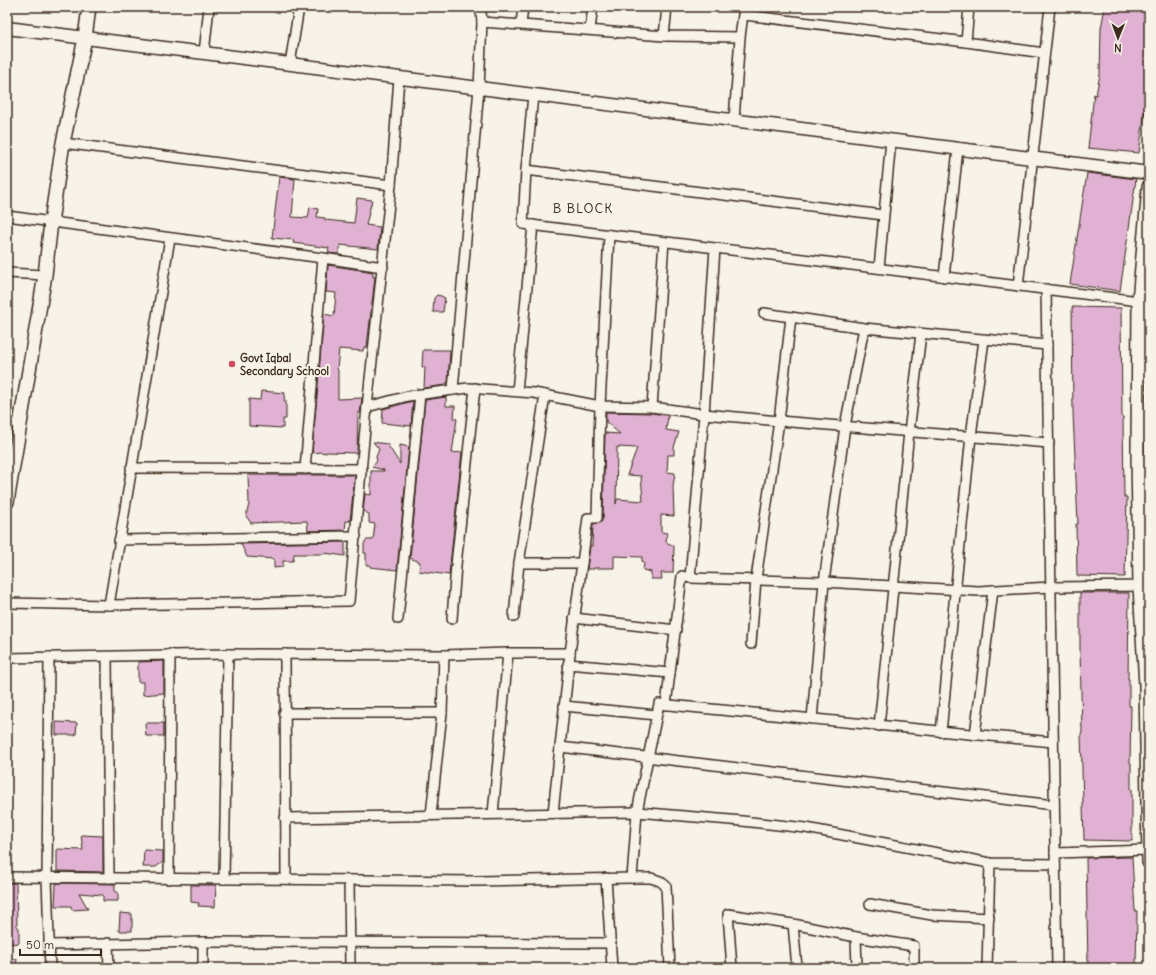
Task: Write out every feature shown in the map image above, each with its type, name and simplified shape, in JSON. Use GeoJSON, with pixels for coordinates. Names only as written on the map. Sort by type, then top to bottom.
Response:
{"type":"FeatureCollection","features":[{"type":"Feature","properties":{"kind":"main road"},"geometry":{"type":"LineString","coordinates":[[7,502],[9,478],[21,423],[45,275],[51,222],[63,143],[85,38],[89,7]]}},
{"type":"Feature","properties":{"kind":"main road"},"geometry":{"type":"LineString","coordinates":[[1149,187],[1139,301],[1138,454],[1145,586],[1149,862]]}},
{"type":"Feature","properties":{"kind":"street"},"geometry":{"type":"LineString","coordinates":[[204,53],[210,7]]}},
{"type":"Feature","properties":{"kind":"street"},"geometry":{"type":"LineString","coordinates":[[290,64],[299,7]]}},
{"type":"Feature","properties":{"kind":"street"},"geometry":{"type":"LineString","coordinates":[[453,390],[479,88],[482,22],[479,7]]}},
{"type":"Feature","properties":{"kind":"street"},"geometry":{"type":"LineString","coordinates":[[521,24],[523,7]]}},
{"type":"Feature","properties":{"kind":"street"},"geometry":{"type":"LineString","coordinates":[[590,29],[593,7]]}},
{"type":"Feature","properties":{"kind":"street"},"geometry":{"type":"LineString","coordinates":[[664,36],[667,7]]}},
{"type":"Feature","properties":{"kind":"street"},"geometry":{"type":"LineString","coordinates":[[966,42],[969,7]]}},
{"type":"Feature","properties":{"kind":"street"},"geometry":{"type":"LineString","coordinates":[[1018,286],[1050,7]]}},
{"type":"Feature","properties":{"kind":"street"},"geometry":{"type":"LineString","coordinates":[[734,120],[740,37],[744,11],[1044,53]]}},
{"type":"Feature","properties":{"kind":"street"},"geometry":{"type":"LineString","coordinates":[[482,22],[590,29],[664,36],[740,37]]}},
{"type":"Feature","properties":{"kind":"street"},"geometry":{"type":"LineString","coordinates":[[7,28],[1149,173]]}},
{"type":"Feature","properties":{"kind":"street"},"geometry":{"type":"LineString","coordinates":[[7,603],[109,605],[349,600],[367,407],[391,185],[399,78]]}},
{"type":"Feature","properties":{"kind":"street"},"geometry":{"type":"LineString","coordinates":[[533,95],[523,224],[1139,301]]}},
{"type":"Feature","properties":{"kind":"street"},"geometry":{"type":"LineString","coordinates":[[879,268],[891,140]]}},
{"type":"Feature","properties":{"kind":"street"},"geometry":{"type":"LineString","coordinates":[[63,143],[391,185]]}},
{"type":"Feature","properties":{"kind":"street"},"geometry":{"type":"LineString","coordinates":[[944,276],[958,149]]}},
{"type":"Feature","properties":{"kind":"street"},"geometry":{"type":"LineString","coordinates":[[526,170],[883,215]]}},
{"type":"Feature","properties":{"kind":"street"},"geometry":{"type":"LineString","coordinates":[[7,216],[382,267]]}},
{"type":"Feature","properties":{"kind":"street"},"geometry":{"type":"LineString","coordinates":[[517,391],[533,225]]}},
{"type":"Feature","properties":{"kind":"street"},"geometry":{"type":"LineString","coordinates":[[553,813],[568,664],[588,518],[597,518],[600,406],[609,235]]}},
{"type":"Feature","properties":{"kind":"street"},"geometry":{"type":"LineString","coordinates":[[109,605],[170,238]]}},
{"type":"Feature","properties":{"kind":"street"},"geometry":{"type":"LineString","coordinates":[[652,407],[664,242]]}},
{"type":"Feature","properties":{"kind":"street"},"geometry":{"type":"LineString","coordinates":[[690,578],[716,248]]}},
{"type":"Feature","properties":{"kind":"street"},"geometry":{"type":"LineString","coordinates":[[306,469],[323,258]]}},
{"type":"Feature","properties":{"kind":"street"},"geometry":{"type":"LineString","coordinates":[[7,273],[45,275]]}},
{"type":"Feature","properties":{"kind":"street"},"geometry":{"type":"LineString","coordinates":[[1046,289],[1057,968]]}},
{"type":"Feature","properties":{"kind":"street"},"geometry":{"type":"LineString","coordinates":[[764,313],[864,328],[1047,346]]}},
{"type":"Feature","properties":{"kind":"street"},"geometry":{"type":"LineString","coordinates":[[751,644],[756,580],[779,420],[791,317]]}},
{"type":"Feature","properties":{"kind":"street"},"geometry":{"type":"LineString","coordinates":[[812,719],[824,582],[845,426],[864,328]]}},
{"type":"Feature","properties":{"kind":"street"},"geometry":{"type":"LineString","coordinates":[[879,726],[909,432],[921,334]]}},
{"type":"Feature","properties":{"kind":"street"},"geometry":{"type":"LineString","coordinates":[[941,732],[971,436],[984,340]]}},
{"type":"Feature","properties":{"kind":"street"},"geometry":{"type":"LineString","coordinates":[[452,619],[456,565],[475,388]]}},
{"type":"Feature","properties":{"kind":"street"},"geometry":{"type":"LineString","coordinates":[[367,407],[408,396],[475,388],[545,395],[600,406],[652,407],[704,414],[1049,443]]}},
{"type":"Feature","properties":{"kind":"street"},"geometry":{"type":"LineString","coordinates":[[398,619],[420,394]]}},
{"type":"Feature","properties":{"kind":"street"},"geometry":{"type":"LineString","coordinates":[[514,617],[519,562],[545,395]]}},
{"type":"Feature","properties":{"kind":"street"},"geometry":{"type":"LineString","coordinates":[[7,423],[21,423]]}},
{"type":"Feature","properties":{"kind":"street"},"geometry":{"type":"LineString","coordinates":[[131,468],[362,469]]}},
{"type":"Feature","properties":{"kind":"street"},"geometry":{"type":"LineString","coordinates":[[119,540],[356,536]]}},
{"type":"Feature","properties":{"kind":"street"},"geometry":{"type":"LineString","coordinates":[[519,562],[582,563]]}},
{"type":"Feature","properties":{"kind":"street"},"geometry":{"type":"LineString","coordinates":[[666,705],[682,576],[690,578],[824,582],[978,591],[1051,587],[1145,586]]}},
{"type":"Feature","properties":{"kind":"street"},"geometry":{"type":"LineString","coordinates":[[975,735],[993,590]]}},
{"type":"Feature","properties":{"kind":"street"},"geometry":{"type":"LineString","coordinates":[[574,618],[676,630]]}},
{"type":"Feature","properties":{"kind":"street"},"geometry":{"type":"LineString","coordinates":[[493,814],[508,653]]}},
{"type":"Feature","properties":{"kind":"street"},"geometry":{"type":"LineString","coordinates":[[7,658],[107,657],[170,654],[444,655],[570,653]]}},
{"type":"Feature","properties":{"kind":"street"},"geometry":{"type":"LineString","coordinates":[[169,879],[170,654]]}},
{"type":"Feature","properties":{"kind":"street"},"geometry":{"type":"LineString","coordinates":[[224,879],[228,654]]}},
{"type":"Feature","properties":{"kind":"street"},"geometry":{"type":"LineString","coordinates":[[285,654],[284,713],[286,879]]}},
{"type":"Feature","properties":{"kind":"street"},"geometry":{"type":"LineString","coordinates":[[431,816],[442,713],[444,655]]}},
{"type":"Feature","properties":{"kind":"street"},"geometry":{"type":"LineString","coordinates":[[49,657],[47,878],[50,968]]}},
{"type":"Feature","properties":{"kind":"street"},"geometry":{"type":"LineString","coordinates":[[107,657],[109,878]]}},
{"type":"Feature","properties":{"kind":"street"},"geometry":{"type":"LineString","coordinates":[[568,664],[670,673]]}},
{"type":"Feature","properties":{"kind":"street"},"geometry":{"type":"LineString","coordinates":[[632,878],[638,812],[659,704],[1053,742]]}},
{"type":"Feature","properties":{"kind":"street"},"geometry":{"type":"LineString","coordinates":[[564,706],[656,715]]}},
{"type":"Feature","properties":{"kind":"street"},"geometry":{"type":"LineString","coordinates":[[284,713],[442,713]]}},
{"type":"Feature","properties":{"kind":"street"},"geometry":{"type":"LineString","coordinates":[[560,747],[1054,805]]}},
{"type":"Feature","properties":{"kind":"street"},"geometry":{"type":"LineString","coordinates":[[285,818],[638,812],[806,828],[990,863],[1055,864]]}},
{"type":"Feature","properties":{"kind":"street"},"geometry":{"type":"LineString","coordinates":[[1055,852],[1149,850]]}},
{"type":"Feature","properties":{"kind":"street"},"geometry":{"type":"LineString","coordinates":[[988,968],[990,863]]}},
{"type":"Feature","properties":{"kind":"street"},"geometry":{"type":"LineString","coordinates":[[7,877],[478,881],[651,878],[660,881],[666,886],[670,968]]}},
{"type":"Feature","properties":{"kind":"street"},"geometry":{"type":"LineString","coordinates":[[606,878],[612,968]]}},
{"type":"Feature","properties":{"kind":"street"},"geometry":{"type":"LineString","coordinates":[[349,880],[350,968]]}},
{"type":"Feature","properties":{"kind":"street"},"geometry":{"type":"LineString","coordinates":[[870,904],[932,915],[989,918]]}},
{"type":"Feature","properties":{"kind":"street"},"geometry":{"type":"LineString","coordinates":[[732,968],[728,914],[914,946],[914,968]]}},
{"type":"Feature","properties":{"kind":"street"},"geometry":{"type":"LineString","coordinates":[[793,924],[797,968]]}},
{"type":"Feature","properties":{"kind":"street"},"geometry":{"type":"LineString","coordinates":[[856,937],[857,968]]}},
{"type":"Feature","properties":{"kind":"street"},"geometry":{"type":"LineString","coordinates":[[50,945],[203,942],[611,943]]}},
{"type":"Feature","properties":{"kind":"street"},"geometry":{"type":"LineString","coordinates":[[203,942],[203,968]]}},
{"type":"Feature","properties":{"kind":"street"},"geometry":{"type":"LineString","coordinates":[[108,943],[109,968]]}},
{"type":"Feature","properties":{"kind":"building"},"geometry":{"type":"Polygon","coordinates":[[[1105,7],[1149,7],[1149,81],[1139,153],[1088,148],[1094,94],[1096,95],[1100,74],[1101,28],[1105,7]]]}},
{"type":"Feature","properties":{"kind":"building"},"geometry":{"type":"Polygon","coordinates":[[[1087,173],[1136,179],[1120,291],[1070,284],[1087,173]]]}},
{"type":"Feature","properties":{"kind":"building"},"geometry":{"type":"Polygon","coordinates":[[[279,177],[295,179],[292,217],[308,218],[310,207],[318,209],[317,217],[325,218],[325,220],[354,223],[357,198],[372,200],[366,225],[380,227],[378,249],[340,245],[338,254],[328,253],[329,248],[293,243],[294,240],[272,238],[279,177]]]}},
{"type":"Feature","properties":{"kind":"building"},"geometry":{"type":"Polygon","coordinates":[[[328,265],[373,272],[373,277],[375,277],[367,347],[364,347],[363,351],[339,349],[337,369],[338,399],[362,398],[360,413],[358,413],[357,453],[312,453],[324,314],[334,316],[336,293],[326,292],[328,265]]]}},
{"type":"Feature","properties":{"kind":"building"},"geometry":{"type":"Polygon","coordinates":[[[437,295],[445,298],[443,312],[433,312],[434,298],[437,295]]]}},
{"type":"Feature","properties":{"kind":"building"},"geometry":{"type":"Polygon","coordinates":[[[1072,307],[1121,308],[1124,497],[1127,497],[1125,577],[1077,576],[1076,524],[1078,524],[1073,413],[1072,307]]]}},
{"type":"Feature","properties":{"kind":"building"},"geometry":{"type":"Polygon","coordinates":[[[423,350],[450,350],[448,383],[446,383],[446,385],[424,388],[425,367],[422,367],[423,350]]]}},
{"type":"Feature","properties":{"kind":"building"},"geometry":{"type":"Polygon","coordinates":[[[261,391],[285,393],[284,401],[286,401],[286,419],[283,419],[283,428],[249,426],[249,399],[260,400],[261,391]]]}},
{"type":"Feature","properties":{"kind":"building"},"geometry":{"type":"Polygon","coordinates":[[[446,397],[446,406],[455,406],[454,418],[457,419],[452,453],[462,452],[449,575],[419,571],[420,562],[410,558],[425,400],[446,397]]]}},
{"type":"Feature","properties":{"kind":"building"},"geometry":{"type":"Polygon","coordinates":[[[413,401],[411,426],[382,423],[383,409],[413,401]]]}},
{"type":"Feature","properties":{"kind":"building"},"geometry":{"type":"Polygon","coordinates":[[[606,412],[652,413],[668,416],[666,430],[679,432],[674,447],[674,455],[668,455],[667,472],[675,473],[673,486],[674,516],[661,515],[661,532],[667,533],[666,542],[674,546],[673,573],[661,573],[662,579],[651,579],[651,572],[643,570],[644,563],[642,561],[642,557],[614,556],[614,568],[587,569],[590,546],[592,546],[593,524],[600,523],[603,518],[605,433],[620,434],[606,422],[606,412]],[[617,447],[616,504],[617,499],[643,501],[641,476],[627,475],[637,448],[617,447]]]}},
{"type":"Feature","properties":{"kind":"building"},"geometry":{"type":"Polygon","coordinates":[[[373,442],[387,444],[400,464],[400,445],[409,447],[397,570],[370,567],[370,565],[366,565],[364,544],[366,540],[373,540],[375,524],[369,523],[369,514],[363,511],[365,494],[371,495],[371,471],[384,471],[372,467],[377,461],[376,457],[379,449],[373,442]]]}},
{"type":"Feature","properties":{"kind":"building"},"geometry":{"type":"Polygon","coordinates":[[[248,475],[355,475],[350,521],[346,521],[345,530],[308,531],[307,521],[251,523],[246,516],[249,504],[248,475]]]}},
{"type":"Feature","properties":{"kind":"building"},"geometry":{"type":"Polygon","coordinates":[[[345,542],[345,556],[324,553],[294,554],[293,561],[283,561],[283,567],[274,568],[274,559],[247,557],[241,544],[345,542]]]}},
{"type":"Feature","properties":{"kind":"building"},"geometry":{"type":"Polygon","coordinates":[[[1080,593],[1129,593],[1128,679],[1129,706],[1131,706],[1130,763],[1132,789],[1132,841],[1084,840],[1081,733],[1080,593]]]}},
{"type":"Feature","properties":{"kind":"building"},"geometry":{"type":"Polygon","coordinates":[[[164,661],[164,693],[143,695],[143,682],[138,682],[138,662],[164,661]]]}},
{"type":"Feature","properties":{"kind":"building"},"geometry":{"type":"Polygon","coordinates":[[[56,722],[77,723],[76,735],[56,735],[56,722]]]}},
{"type":"Feature","properties":{"kind":"building"},"geometry":{"type":"Polygon","coordinates":[[[145,723],[164,723],[164,736],[146,736],[145,723]]]}},
{"type":"Feature","properties":{"kind":"building"},"geometry":{"type":"Polygon","coordinates":[[[81,835],[103,836],[103,872],[57,871],[57,849],[83,850],[81,835]]]}},
{"type":"Feature","properties":{"kind":"building"},"geometry":{"type":"Polygon","coordinates":[[[144,850],[163,851],[163,862],[156,867],[143,867],[144,850]]]}},
{"type":"Feature","properties":{"kind":"building"},"geometry":{"type":"Polygon","coordinates":[[[1132,857],[1135,911],[1137,911],[1136,968],[1088,968],[1086,858],[1132,857]]]}},
{"type":"Feature","properties":{"kind":"building"},"geometry":{"type":"Polygon","coordinates":[[[7,883],[16,883],[19,943],[7,944],[7,883]]]}},
{"type":"Feature","properties":{"kind":"building"},"geometry":{"type":"Polygon","coordinates":[[[56,884],[115,884],[115,892],[118,892],[118,901],[103,901],[103,895],[79,893],[88,909],[72,910],[71,906],[55,906],[56,884]]]}},
{"type":"Feature","properties":{"kind":"building"},"geometry":{"type":"Polygon","coordinates":[[[191,885],[216,885],[215,907],[198,906],[199,903],[191,902],[191,885]]]}},
{"type":"Feature","properties":{"kind":"building"},"geometry":{"type":"Polygon","coordinates":[[[120,913],[132,914],[132,931],[119,931],[120,913]]]}},
{"type":"Feature","properties":{"kind":"building"},"geometry":{"type":"Polygon","coordinates":[[[7,959],[17,959],[16,968],[7,968],[7,959]]]}},
{"type":"Feature","properties":{"kind":"place","name":"Govt Iqbal Secondary School"},"geometry":{"type":"Point","coordinates":[232,364]}},
{"type":"Feature","properties":{"kind":"district","name":"B BLOCK"},"geometry":{"type":"Point","coordinates":[583,208]}}]}
